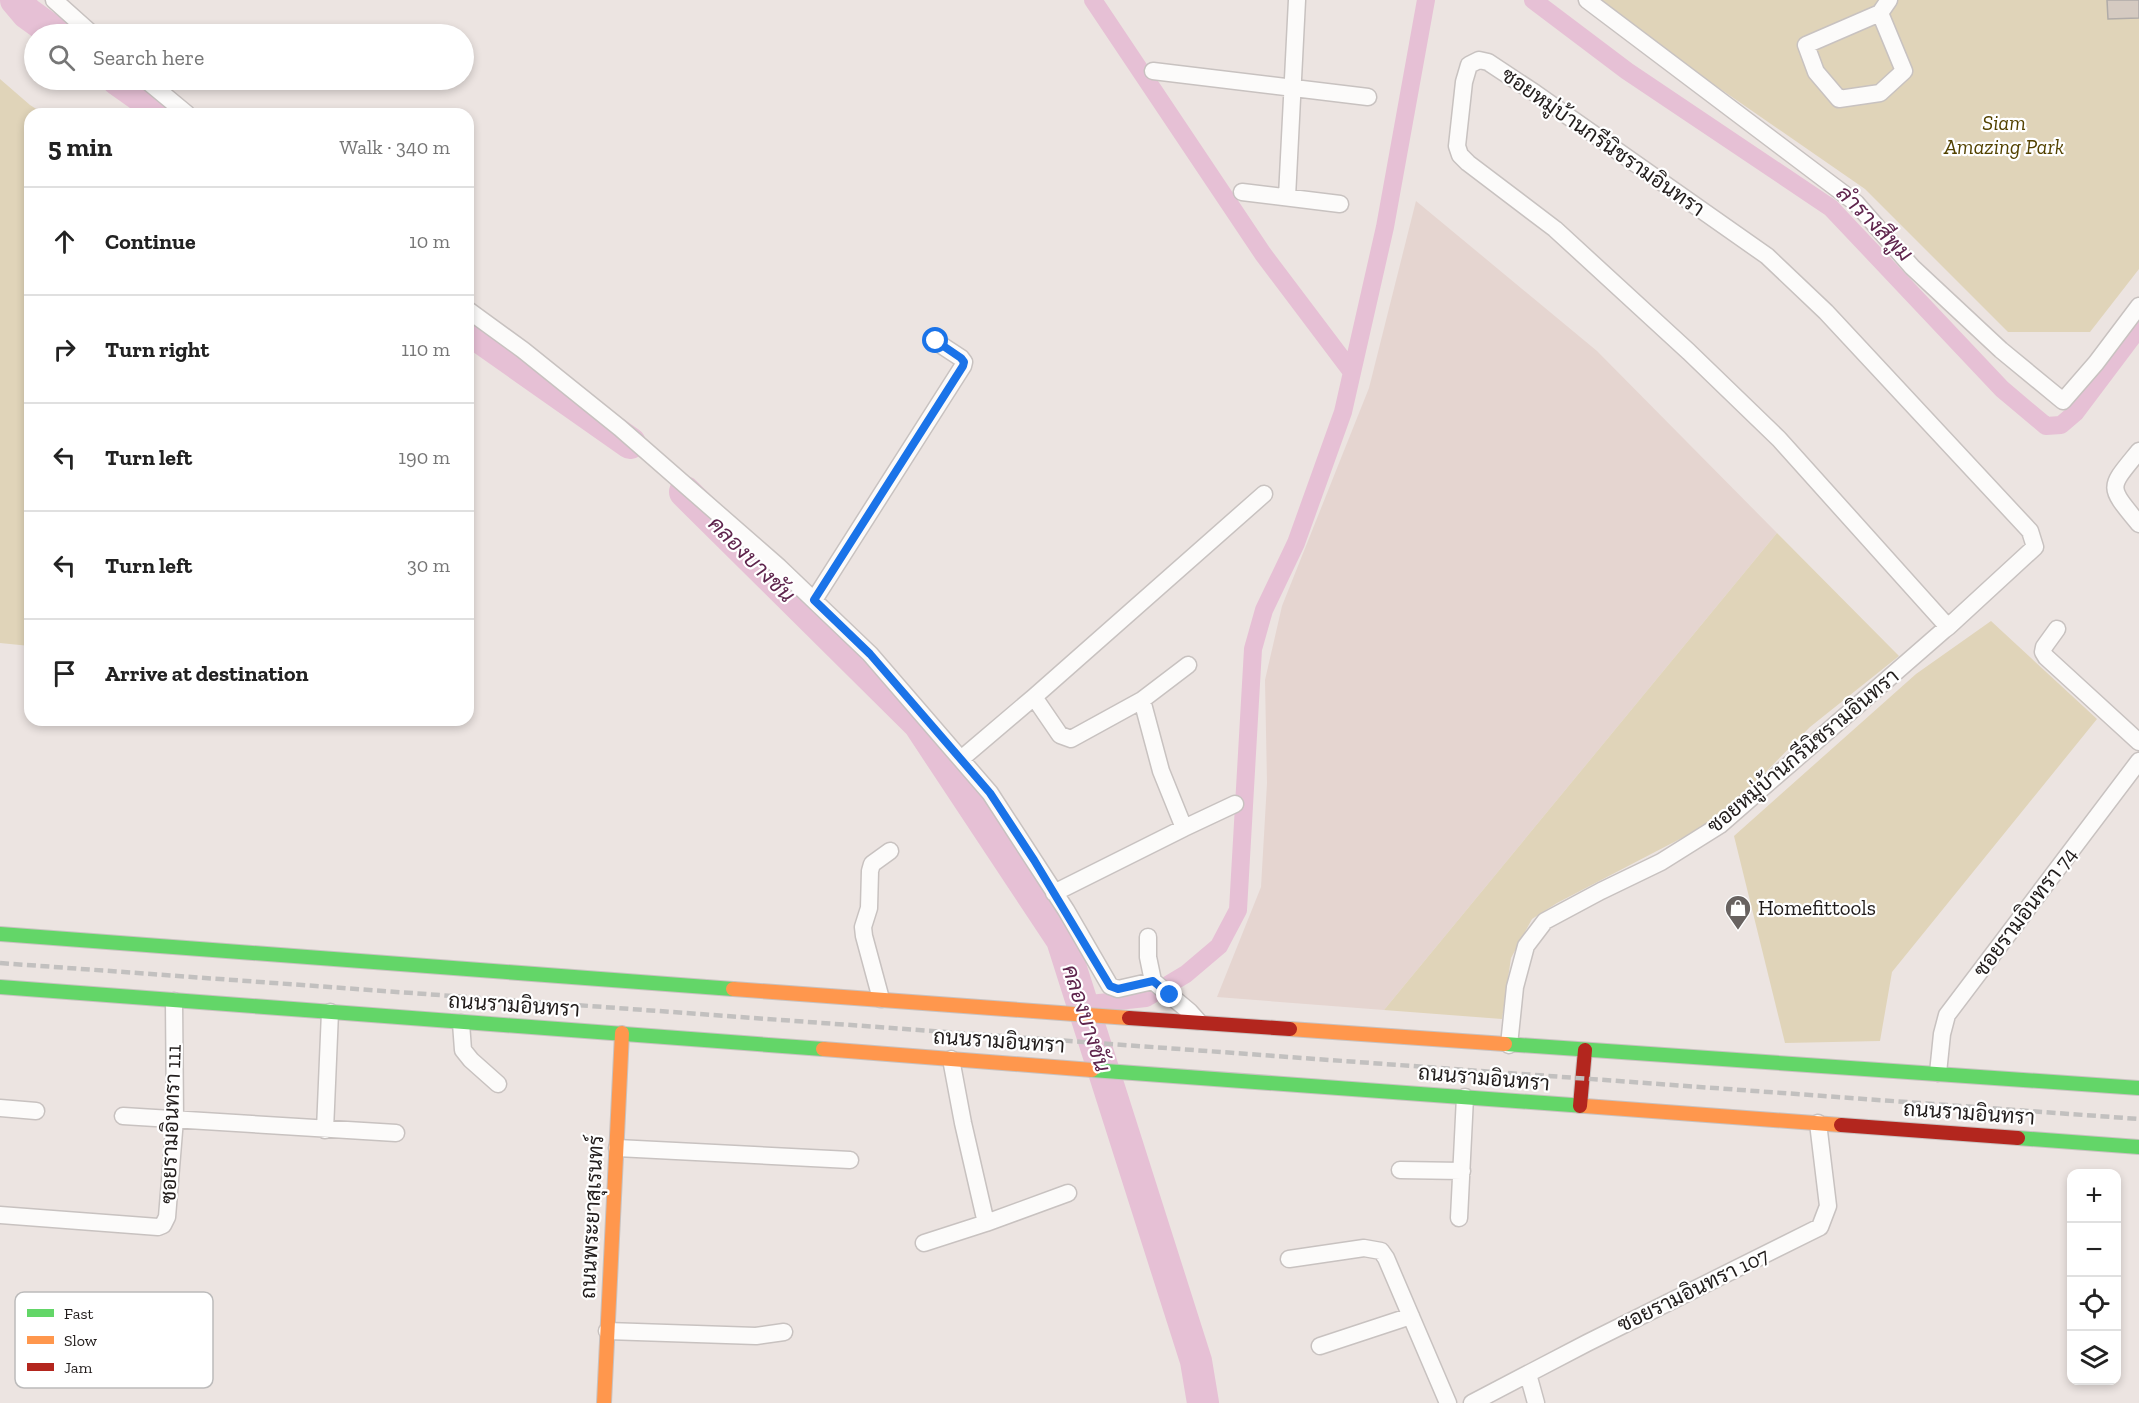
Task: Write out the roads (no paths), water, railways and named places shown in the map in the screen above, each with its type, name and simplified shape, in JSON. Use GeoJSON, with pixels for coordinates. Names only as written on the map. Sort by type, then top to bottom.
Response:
{"type":"FeatureCollection","features":[{"type":"Feature","properties":{"kind":"main road","name":"ถนนรามอินทรา"},"geometry":{"type":"LineString","coordinates":[[0,934],[1056,1013],[1938,1073],[2139,1089]]}},
{"type":"Feature","properties":{"kind":"main road","name":"ถนนรามอินทรา"},"geometry":{"type":"LineString","coordinates":[[0,987],[2139,1147]]}},
{"type":"Feature","properties":{"kind":"main road","name":"ถนนพระยาสุเรนทร์"},"geometry":{"type":"LineString","coordinates":[[604,1403],[622,1033]]}},
{"type":"Feature","properties":{"kind":"main road"},"geometry":{"type":"LineString","coordinates":[[1580,1106],[1585,1050]]}},
{"type":"Feature","properties":{"kind":"street"},"geometry":{"type":"LineString","coordinates":[[54,0],[82,24]]}},
{"type":"Feature","properties":{"kind":"street"},"geometry":{"type":"LineString","coordinates":[[1287,197],[1297,0]]}},
{"type":"Feature","properties":{"kind":"street"},"geometry":{"type":"LineString","coordinates":[[1587,0],[1856,203],[1912,267],[2001,350],[2063,402],[2139,306]]}},
{"type":"Feature","properties":{"kind":"street"},"geometry":{"type":"LineString","coordinates":[[1884,6],[1904,71],[1880,93],[1839,99],[1816,72],[1806,45],[1884,6]]}},
{"type":"Feature","properties":{"kind":"street","name":"ซอยหมู่บ้านกรีนิชรามอินทรา"},"geometry":{"type":"LineString","coordinates":[[1509,1045],[1515,987],[1526,946],[1545,921],[1661,862],[1720,825],[1948,627],[2035,547],[2030,531],[1826,312],[1767,256],[1526,86],[1488,62],[1479,60],[1469,65],[1464,82],[1459,124],[1457,146],[1460,155],[1467,163],[1555,229],[1689,352],[1779,439],[1948,627]]}},
{"type":"Feature","properties":{"kind":"street"},"geometry":{"type":"LineString","coordinates":[[1153,71],[1368,97]]}},
{"type":"Feature","properties":{"kind":"street"},"geometry":{"type":"LineString","coordinates":[[158,90],[180,108]]}},
{"type":"Feature","properties":{"kind":"street"},"geometry":{"type":"LineString","coordinates":[[1242,192],[1340,204]]}},
{"type":"Feature","properties":{"kind":"street"},"geometry":{"type":"LineString","coordinates":[[474,314],[523,350],[620,428],[726,519],[870,654],[990,793],[1110,986],[1118,989],[1160,987]]}},
{"type":"Feature","properties":{"kind":"street"},"geometry":{"type":"LineString","coordinates":[[814,600],[963,366],[964,362],[961,358],[936,341]]}},
{"type":"Feature","properties":{"kind":"street"},"geometry":{"type":"LineString","coordinates":[[2139,451],[2117,478],[2114,488],[2118,499],[2139,524]]}},
{"type":"Feature","properties":{"kind":"street"},"geometry":{"type":"LineString","coordinates":[[961,759],[1264,494]]}},
{"type":"Feature","properties":{"kind":"street"},"geometry":{"type":"LineString","coordinates":[[2057,629],[2044,647],[2043,652],[2046,657],[2139,742]]}},
{"type":"Feature","properties":{"kind":"street"},"geometry":{"type":"LineString","coordinates":[[1034,697],[1060,735],[1071,740],[1142,700],[1188,665]]}},
{"type":"Feature","properties":{"kind":"street"},"geometry":{"type":"LineString","coordinates":[[1142,700],[1161,771],[1184,828]]}},
{"type":"Feature","properties":{"kind":"street","name":"ซอยรามอินทรา 74"},"geometry":{"type":"LineString","coordinates":[[1938,1073],[1942,1034],[1947,1015],[2139,761]]}},
{"type":"Feature","properties":{"kind":"street"},"geometry":{"type":"LineString","coordinates":[[1054,893],[1235,804]]}},
{"type":"Feature","properties":{"kind":"street"},"geometry":{"type":"LineString","coordinates":[[881,999],[863,927],[869,908],[872,864],[890,851]]}},
{"type":"Feature","properties":{"kind":"street"},"geometry":{"type":"LineString","coordinates":[[1148,937],[1148,957],[1160,987],[1200,1023]]}},
{"type":"Feature","properties":{"kind":"street","name":"ซอยรามอินทรา 111"},"geometry":{"type":"LineString","coordinates":[[0,1215],[158,1227],[163,1225],[167,1217],[175,1119],[174,1001]]}},
{"type":"Feature","properties":{"kind":"street"},"geometry":{"type":"LineString","coordinates":[[325,1130],[330,1012]]}},
{"type":"Feature","properties":{"kind":"street"},"geometry":{"type":"LineString","coordinates":[[461,1023],[463,1050],[498,1084]]}},
{"type":"Feature","properties":{"kind":"street"},"geometry":{"type":"LineString","coordinates":[[951,1059],[986,1223]]}},
{"type":"Feature","properties":{"kind":"street"},"geometry":{"type":"LineString","coordinates":[[1459,1218],[1465,1097]]}},
{"type":"Feature","properties":{"kind":"street"},"geometry":{"type":"LineString","coordinates":[[0,1108],[36,1111]]}},
{"type":"Feature","properties":{"kind":"street"},"geometry":{"type":"LineString","coordinates":[[123,1116],[396,1133]]}},
{"type":"Feature","properties":{"kind":"street","name":"ซอยรามอินทรา 107"},"geometry":{"type":"LineString","coordinates":[[1472,1403],[1820,1227],[1828,1206],[1818,1123]]}},
{"type":"Feature","properties":{"kind":"street"},"geometry":{"type":"LineString","coordinates":[[617,1148],[850,1161]]}},
{"type":"Feature","properties":{"kind":"street"},"geometry":{"type":"LineString","coordinates":[[1401,1170],[1462,1171]]}},
{"type":"Feature","properties":{"kind":"street"},"geometry":{"type":"LineString","coordinates":[[924,1243],[1068,1193]]}},
{"type":"Feature","properties":{"kind":"street"},"geometry":{"type":"LineString","coordinates":[[1289,1259],[1364,1248],[1381,1251],[1448,1403]]}},
{"type":"Feature","properties":{"kind":"street"},"geometry":{"type":"LineString","coordinates":[[1320,1346],[1411,1316]]}},
{"type":"Feature","properties":{"kind":"street"},"geometry":{"type":"LineString","coordinates":[[607,1331],[756,1336],[784,1332]]}},
{"type":"Feature","properties":{"kind":"street"},"geometry":{"type":"LineString","coordinates":[[1528,1374],[1536,1403]]}},
{"type":"Feature","properties":{"kind":"waterway","name":"คลองบางชัน"},"geometry":{"type":"LineString","coordinates":[[16,0],[27,13],[42,24]]}},
{"type":"Feature","properties":{"kind":"waterway"},"geometry":{"type":"LineString","coordinates":[[1093,0],[1263,254],[1352,372]]}},
{"type":"Feature","properties":{"kind":"waterway"},"geometry":{"type":"LineString","coordinates":[[1090,1004],[1146,998],[1186,974],[1219,946],[1238,910],[1253,649],[1264,610],[1296,543],[1343,412],[1385,227],[1426,0]]}},
{"type":"Feature","properties":{"kind":"waterway","name":"ลำรางสีพูม"},"geometry":{"type":"LineString","coordinates":[[1533,0],[1627,71],[1831,208],[2002,389],[2046,426],[2061,425],[2075,413],[2139,328]]}},
{"type":"Feature","properties":{"kind":"waterway","name":"คลองบางชัน"},"geometry":{"type":"LineString","coordinates":[[132,90],[158,108]]}},
{"type":"Feature","properties":{"kind":"waterway","name":"คลองบางชัน"},"geometry":{"type":"LineString","coordinates":[[474,333],[630,443]]}},
{"type":"Feature","properties":{"kind":"waterway","name":"คลองบางชัน"},"geometry":{"type":"LineString","coordinates":[[685,492],[919,724],[1062,940],[1196,1361],[1203,1403]]}},
{"type":"Feature","properties":{"kind":"railway"},"geometry":{"type":"LineString","coordinates":[[0,963],[2139,1119]]}},
{"type":"Feature","properties":{"kind":"place","name":"Homefittools"},"geometry":{"type":"Point","coordinates":[1738,931]}},
{"type":"Feature","properties":{"kind":"park label","name":"Siam Amazing Park"},"geometry":{"type":"Point","coordinates":[2004,135]}}]}
